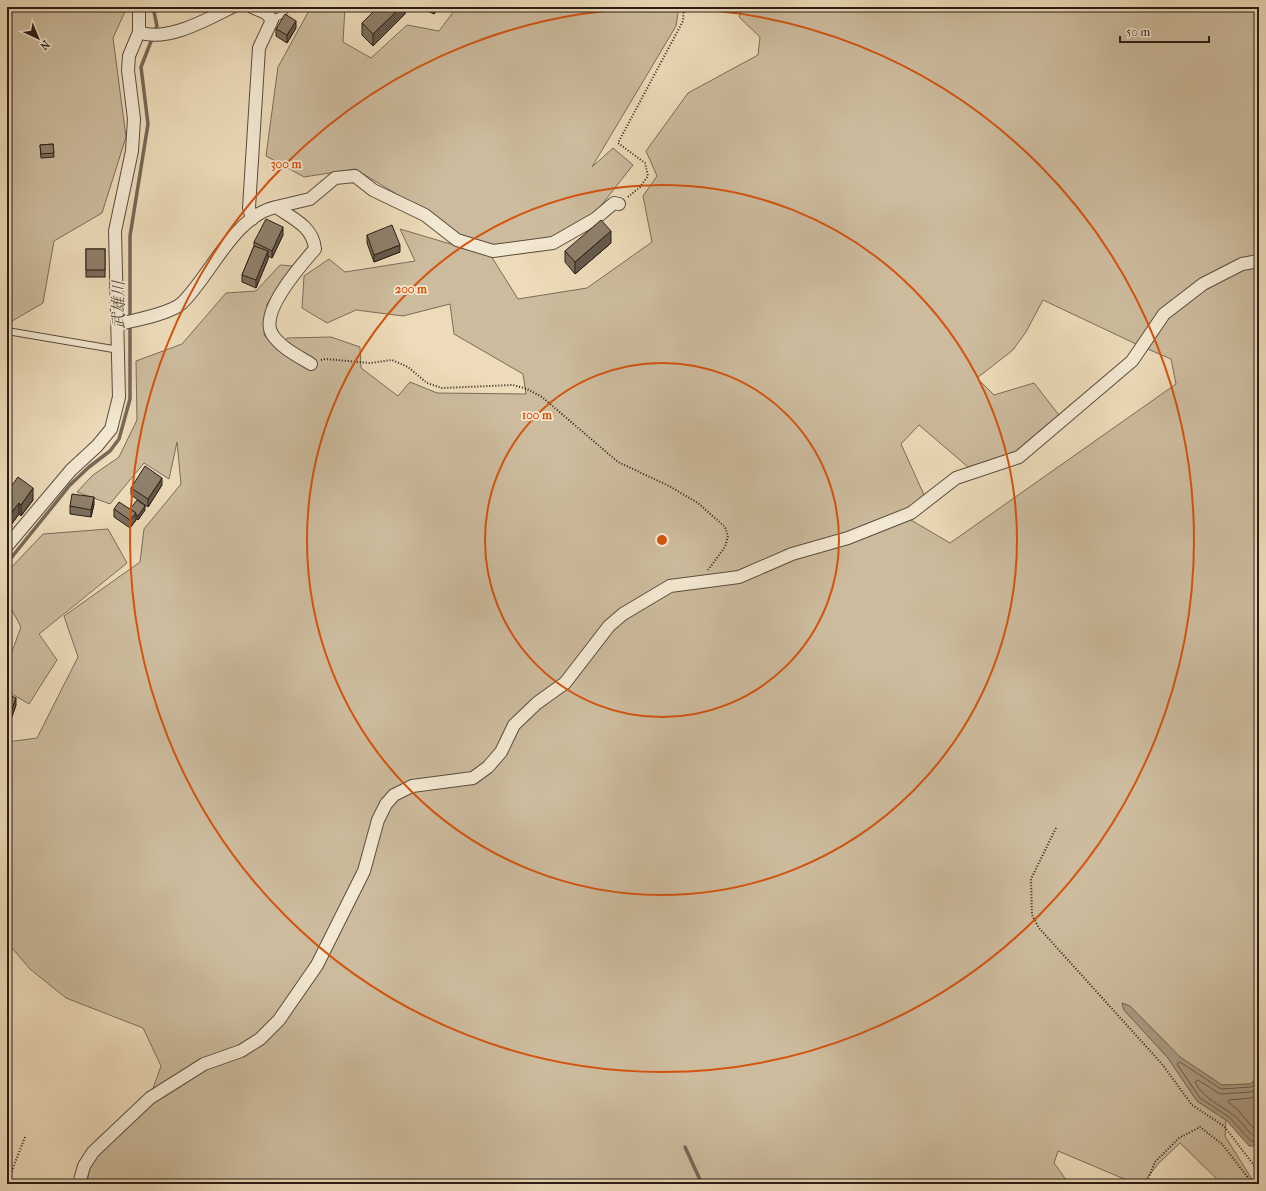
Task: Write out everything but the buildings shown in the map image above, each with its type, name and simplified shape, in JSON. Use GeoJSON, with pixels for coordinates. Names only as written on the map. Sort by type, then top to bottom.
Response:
{"type":"FeatureCollection","features":[{"type":"Feature","properties":{"kind":"street"},"geometry":{"type":"LineString","coordinates":[[7,546],[71,470],[97,446],[111,428],[119,397],[119,324],[115,231],[132,151],[134,119],[128,70],[129,56],[144,34],[139,7]]}},
{"type":"Feature","properties":{"kind":"street"},"geometry":{"type":"LineString","coordinates":[[144,34],[165,34],[194,26],[232,7]]}},
{"type":"Feature","properties":{"kind":"street"},"geometry":{"type":"LineString","coordinates":[[252,7],[266,13],[272,20],[259,48],[249,208],[252,218]]}},
{"type":"Feature","properties":{"kind":"street"},"geometry":{"type":"LineString","coordinates":[[119,324],[138,320],[169,310],[181,304],[227,244],[252,218],[264,210],[310,199],[335,178],[355,176],[373,190],[425,214],[457,240],[493,251],[553,243],[595,219],[614,203],[619,204]]}},
{"type":"Feature","properties":{"kind":"street"},"geometry":{"type":"LineString","coordinates":[[276,207],[307,228],[314,238],[315,249],[278,298],[271,313],[270,327],[272,334],[285,348],[311,364]]}},
{"type":"Feature","properties":{"kind":"street"},"geometry":{"type":"LineString","coordinates":[[79,1184],[84,1166],[93,1152],[150,1098],[204,1064],[241,1051],[260,1039],[279,1020],[317,965],[364,871],[378,820],[386,804],[394,795],[412,786],[473,778],[488,767],[501,752],[514,725],[537,704],[565,683],[610,626],[622,614],[670,586],[739,577],[792,554],[848,538],[911,513],[956,478],[1019,457],[1132,361],[1164,314],[1203,284],[1242,264],[1259,261]]}},
{"type":"Feature","properties":{"kind":"lane"},"geometry":{"type":"LineString","coordinates":[[272,20],[283,14],[286,7]]}},
{"type":"Feature","properties":{"kind":"lane"},"geometry":{"type":"LineString","coordinates":[[7,331],[119,350]]}},
{"type":"Feature","properties":{"kind":"path"},"geometry":{"type":"LineString","coordinates":[[619,204],[640,187],[648,176],[645,164],[618,143],[683,21],[684,7]]}},
{"type":"Feature","properties":{"kind":"path"},"geometry":{"type":"LineString","coordinates":[[311,364],[325,359],[370,363],[392,360],[408,367],[427,383],[442,388],[513,385],[527,389],[542,397],[618,462],[669,486],[698,503],[725,527],[728,536],[725,547],[706,572],[695,582]]}},
{"type":"Feature","properties":{"kind":"path"},"geometry":{"type":"LineString","coordinates":[[1056,828],[1031,879],[1032,915],[1039,928],[1162,1064],[1192,1105],[1224,1126],[1259,1172]]}},
{"type":"Feature","properties":{"kind":"path"},"geometry":{"type":"LineString","coordinates":[[1146,1184],[1155,1162],[1178,1138],[1200,1127],[1222,1144],[1253,1184]]}},
{"type":"Feature","properties":{"kind":"path"},"geometry":{"type":"LineString","coordinates":[[7,1175],[11,1173],[25,1137]]}},
{"type":"Feature","properties":{"kind":"shaded area"},"geometry":{"type":"Polygon","coordinates":[[[7,7],[127,7],[113,38],[126,137],[102,213],[54,241],[43,303],[7,324],[7,7]]]}},
{"type":"Feature","properties":{"kind":"shaded area"},"geometry":{"type":"Polygon","coordinates":[[[311,7],[345,7],[343,42],[371,58],[407,25],[439,31],[457,7],[679,7],[676,26],[592,167],[613,148],[633,165],[592,217],[550,238],[493,245],[461,238],[438,219],[355,169],[304,177],[266,156],[278,67],[311,7]]]}},
{"type":"Feature","properties":{"kind":"shaded area"},"geometry":{"type":"Polygon","coordinates":[[[742,7],[1259,7],[1259,1077],[1250,1084],[1222,1085],[1180,1057],[1130,1006],[1122,1003],[1124,1010],[1168,1058],[1197,1101],[1226,1120],[1225,1136],[1255,1184],[1222,1184],[1180,1143],[1159,1163],[1142,1184],[1136,1184],[1058,1151],[1054,1163],[1069,1184],[87,1184],[91,1159],[145,1111],[161,1066],[143,1028],[66,998],[30,969],[7,942],[7,742],[37,738],[78,657],[64,616],[140,562],[144,529],[181,484],[177,442],[169,479],[144,463],[110,504],[77,492],[93,475],[119,457],[137,420],[136,361],[182,344],[226,293],[256,291],[280,265],[293,266],[267,304],[264,335],[278,350],[287,338],[331,337],[360,347],[361,368],[398,396],[410,382],[437,393],[526,394],[523,374],[454,334],[450,304],[403,316],[356,310],[327,323],[302,308],[304,276],[329,259],[345,272],[415,261],[400,229],[491,256],[518,299],[587,288],[652,242],[643,196],[657,176],[646,151],[688,93],[758,55],[760,37],[739,17],[742,7]],[[1043,300],[1026,332],[1013,350],[977,378],[994,395],[1034,383],[1059,415],[1018,453],[968,467],[919,425],[901,444],[925,497],[911,520],[950,543],[1176,384],[1171,359],[1043,300]]]}},
{"type":"Feature","properties":{"kind":"shaded area"},"geometry":{"type":"Polygon","coordinates":[[[108,529],[127,563],[39,634],[57,660],[29,704],[7,691],[7,665],[21,627],[7,601],[7,572],[43,534],[108,529]]]}},
{"type":"Feature","properties":{"kind":"water"},"geometry":{"type":"Polygon","coordinates":[[[1122,1003],[1130,1006],[1180,1057],[1222,1085],[1250,1084],[1259,1077],[1259,1146],[1249,1146],[1226,1120],[1197,1101],[1168,1058],[1124,1010],[1122,1003]]]}},
{"type":"Feature","properties":{"kind":"waterway","name":"武雄川"},"geometry":{"type":"LineString","coordinates":[[7,563],[70,485],[89,467],[110,451],[119,439],[130,399],[130,236],[148,124],[141,67],[157,26],[153,7]]}},
{"type":"Feature","properties":{"kind":"waterway"},"geometry":{"type":"LineString","coordinates":[[685,1147],[702,1184]]}}]}
